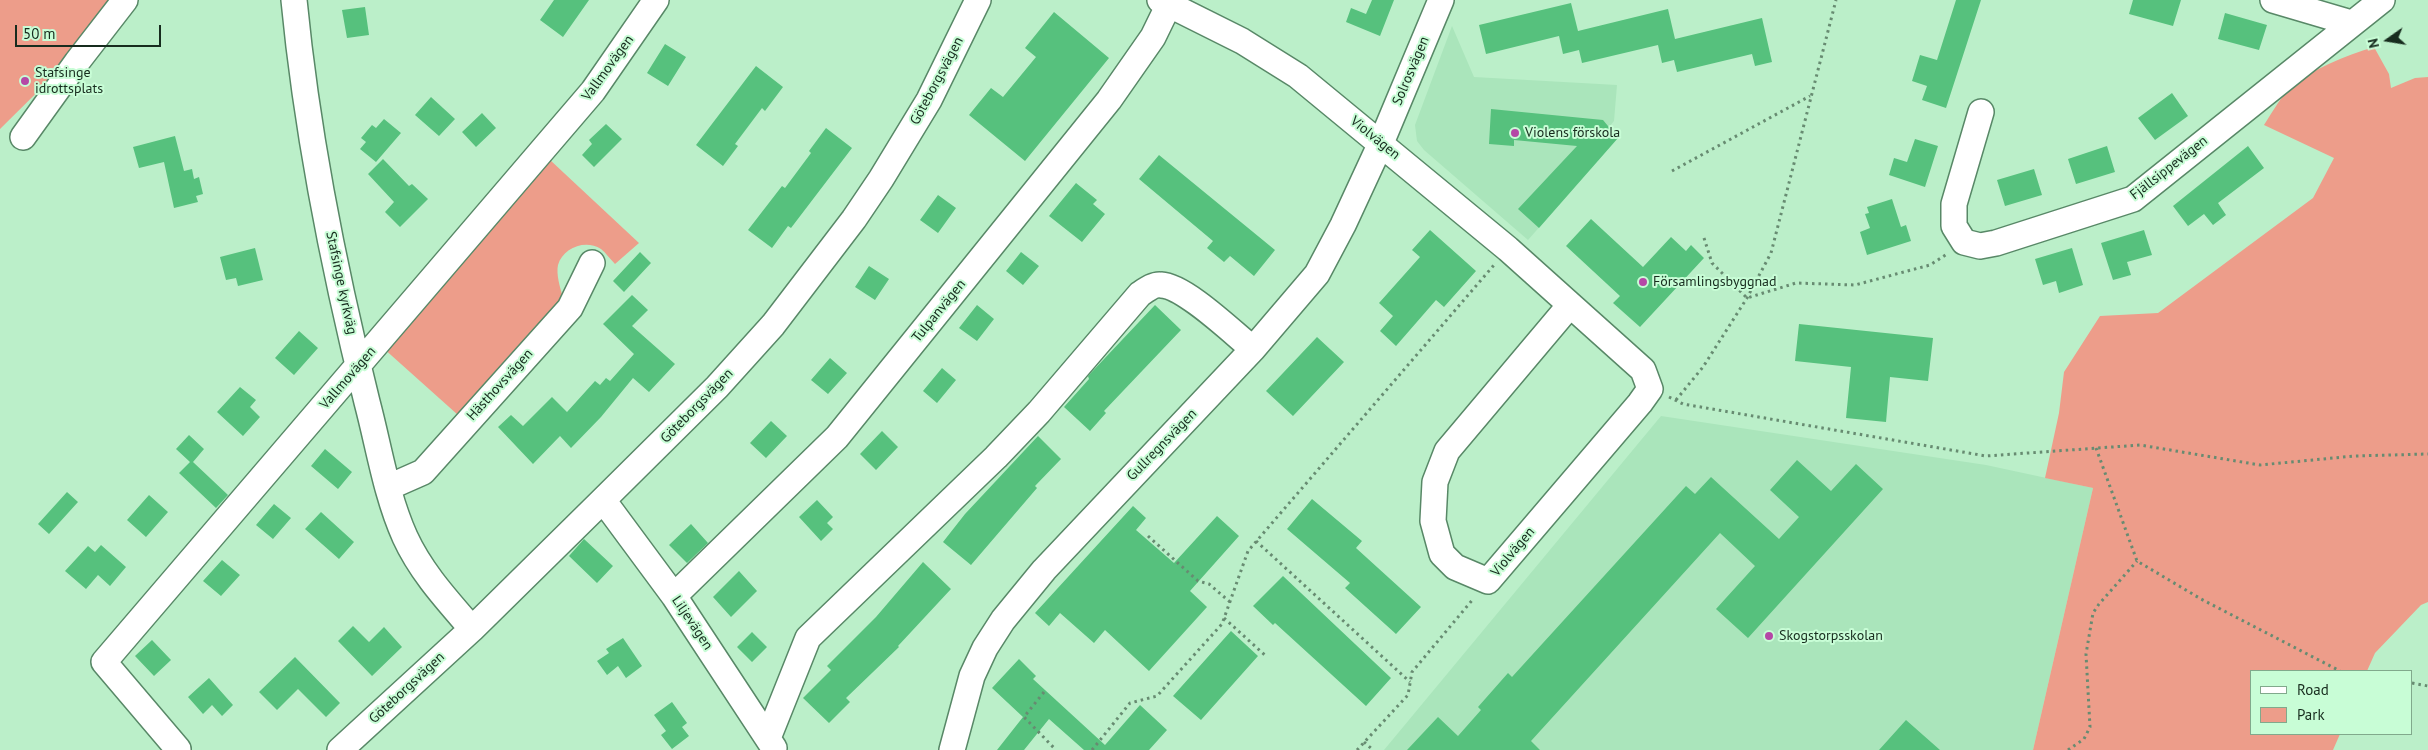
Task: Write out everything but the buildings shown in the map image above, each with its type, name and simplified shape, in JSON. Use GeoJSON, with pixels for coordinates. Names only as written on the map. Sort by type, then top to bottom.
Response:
{"type":"FeatureCollection","features":[{"type":"Feature","properties":{"kind":"street"},"geometry":{"type":"LineString","coordinates":[[24,137],[77,62],[125,0]]}},
{"type":"Feature","properties":{"kind":"street","name":"Stafsinge kyrkväg"},"geometry":{"type":"LineString","coordinates":[[294,0],[302,79],[317,170],[358,367],[389,487],[399,522],[422,567],[472,629]]}},
{"type":"Feature","properties":{"kind":"street","name":"Vallmovägen"},"geometry":{"type":"LineString","coordinates":[[178,749],[104,662],[593,90],[656,0]]}},
{"type":"Feature","properties":{"kind":"street","name":"Göteborgsvägen"},"geometry":{"type":"LineString","coordinates":[[342,750],[472,629],[603,500],[717,387],[773,325],[854,219],[881,179],[929,100],[978,0]]}},
{"type":"Feature","properties":{"kind":"street","name":"Solrosvägen"},"geometry":{"type":"LineString","coordinates":[[1381,143],[1441,0]]}},
{"type":"Feature","properties":{"kind":"street"},"geometry":{"type":"LineString","coordinates":[[2273,0],[2352,23]]}},
{"type":"Feature","properties":{"kind":"street","name":"Fjällsippevägen"},"geometry":{"type":"LineString","coordinates":[[1964,242],[1980,246],[1996,243],[2133,198],[2382,0]]}},
{"type":"Feature","properties":{"kind":"street","name":"Violvägen"},"geometry":{"type":"LineString","coordinates":[[1167,2],[1242,40],[1298,76],[1508,248],[1642,370],[1650,389],[1640,403],[1488,581],[1455,567],[1442,554],[1433,521],[1435,482],[1447,451],[1570,305]]}},
{"type":"Feature","properties":{"kind":"street","name":"Tulpanvägen"},"geometry":{"type":"LineString","coordinates":[[674,596],[837,437],[1109,100],[1153,37],[1167,2]]}},
{"type":"Feature","properties":{"kind":"street"},"geometry":{"type":"LineString","coordinates":[[1964,242],[1954,226],[1954,204],[1981,112]]}},
{"type":"Feature","properties":{"kind":"street","name":"Gullregnsvägen"},"geometry":{"type":"LineString","coordinates":[[952,750],[972,676],[985,648],[1003,620],[1044,570],[1253,349],[1317,274],[1343,225],[1381,143]]}},
{"type":"Feature","properties":{"kind":"street","name":"Hästhovsvägen"},"geometry":{"type":"LineString","coordinates":[[389,487],[423,472],[570,308],[592,263]]}},
{"type":"Feature","properties":{"kind":"street"},"geometry":{"type":"LineString","coordinates":[[772,744],[808,638],[996,457],[1039,412],[1140,294],[1158,284],[1169,286],[1184,294],[1253,349]]}},
{"type":"Feature","properties":{"kind":"street","name":"Liljevägen"},"geometry":{"type":"LineString","coordinates":[[603,500],[674,596],[772,744]]}},
{"type":"Feature","properties":{"kind":"path"},"geometry":{"type":"LineString","coordinates":[[1676,400],[1703,367],[1747,298],[1771,253],[1836,0]]}},
{"type":"Feature","properties":{"kind":"path"},"geometry":{"type":"LineString","coordinates":[[1672,171],[1811,95]]}},
{"type":"Feature","properties":{"kind":"path"},"geometry":{"type":"LineString","coordinates":[[1704,238],[1712,263],[1747,298]]}},
{"type":"Feature","properties":{"kind":"path"},"geometry":{"type":"LineString","coordinates":[[1747,298],[1796,284],[1855,285],[1930,265],[1964,242]]}},
{"type":"Feature","properties":{"kind":"path"},"geometry":{"type":"LineString","coordinates":[[1092,750],[1130,703],[1157,696],[1222,624],[1248,551],[1508,248]]}},
{"type":"Feature","properties":{"kind":"path"},"geometry":{"type":"LineString","coordinates":[[1650,389],[1683,404],[1986,456],[2140,445],[2260,465],[2354,456],[2428,454]]}},
{"type":"Feature","properties":{"kind":"path"},"geometry":{"type":"LineString","coordinates":[[2096,448],[2137,561],[2201,599],[2338,670]]}},
{"type":"Feature","properties":{"kind":"path"},"geometry":{"type":"LineString","coordinates":[[1148,536],[1198,582],[1209,584],[1230,602]]}},
{"type":"Feature","properties":{"kind":"path"},"geometry":{"type":"LineString","coordinates":[[1256,541],[1410,682]]}},
{"type":"Feature","properties":{"kind":"path"},"geometry":{"type":"LineString","coordinates":[[2068,750],[2084,739],[2090,727],[2086,654],[2093,613],[2137,561]]}},
{"type":"Feature","properties":{"kind":"path"},"geometry":{"type":"LineString","coordinates":[[1357,750],[1408,695],[1412,672],[1488,581]]}},
{"type":"Feature","properties":{"kind":"path"},"geometry":{"type":"LineString","coordinates":[[1224,618],[1267,657]]}},
{"type":"Feature","properties":{"kind":"path"},"geometry":{"type":"LineString","coordinates":[[2413,684],[2428,686]]}},
{"type":"Feature","properties":{"kind":"path"},"geometry":{"type":"LineString","coordinates":[[1044,692],[1024,717],[1056,750]]}},
{"type":"Feature","properties":{"kind":"path"},"geometry":{"type":"LineString","coordinates":[[1364,742],[1373,750]]}},
{"type":"Feature","properties":{"kind":"shaded area","name":"Violens förskola"},"geometry":{"type":"Polygon","coordinates":[[[1452,26],[1474,77],[1617,85],[1614,121],[1609,127],[1618,138],[1528,240],[1424,150],[1417,141],[1415,125],[1452,26]]]}},
{"type":"Feature","properties":{"kind":"shaded area","name":"Skogstorpsskolan"},"geometry":{"type":"Polygon","coordinates":[[[1661,416],[1986,465],[2093,488],[2033,750],[1384,750],[1661,416]]]}},
{"type":"Feature","properties":{"kind":"green space","name":"Stafsinge idrottsplats"},"geometry":{"type":"Polygon","coordinates":[[[0,0],[119,0],[98,32],[0,129],[0,0]]]}},
{"type":"Feature","properties":{"kind":"green space"},"geometry":{"type":"Polygon","coordinates":[[[2374,47],[2389,74],[2391,88],[2415,78],[2428,77],[2428,602],[2421,605],[2375,653],[2367,670],[2250,670],[2250,735],[2340,735],[2333,750],[2033,750],[2093,488],[2045,478],[2059,413],[2064,372],[2100,316],[2158,313],[2313,198],[2334,158],[2264,125],[2288,90],[2297,82],[2329,64],[2374,47]]]}},
{"type":"Feature","properties":{"kind":"green space"},"geometry":{"type":"Polygon","coordinates":[[[549,159],[639,243],[615,264],[601,249],[595,246],[582,245],[575,247],[565,254],[558,265],[563,297],[458,415],[382,347],[549,159]]]}},
{"type":"Feature","properties":{"kind":"place","name":"Stafsinge idrottsplats"},"geometry":{"type":"Point","coordinates":[25,81]}},
{"type":"Feature","properties":{"kind":"place","name":"Violens förskola"},"geometry":{"type":"Point","coordinates":[1515,133]}},
{"type":"Feature","properties":{"kind":"place","name":"Församlingsbyggnad"},"geometry":{"type":"Point","coordinates":[1643,282]}},
{"type":"Feature","properties":{"kind":"place","name":"Skogstorpsskolan"},"geometry":{"type":"Point","coordinates":[1769,636]}}]}
